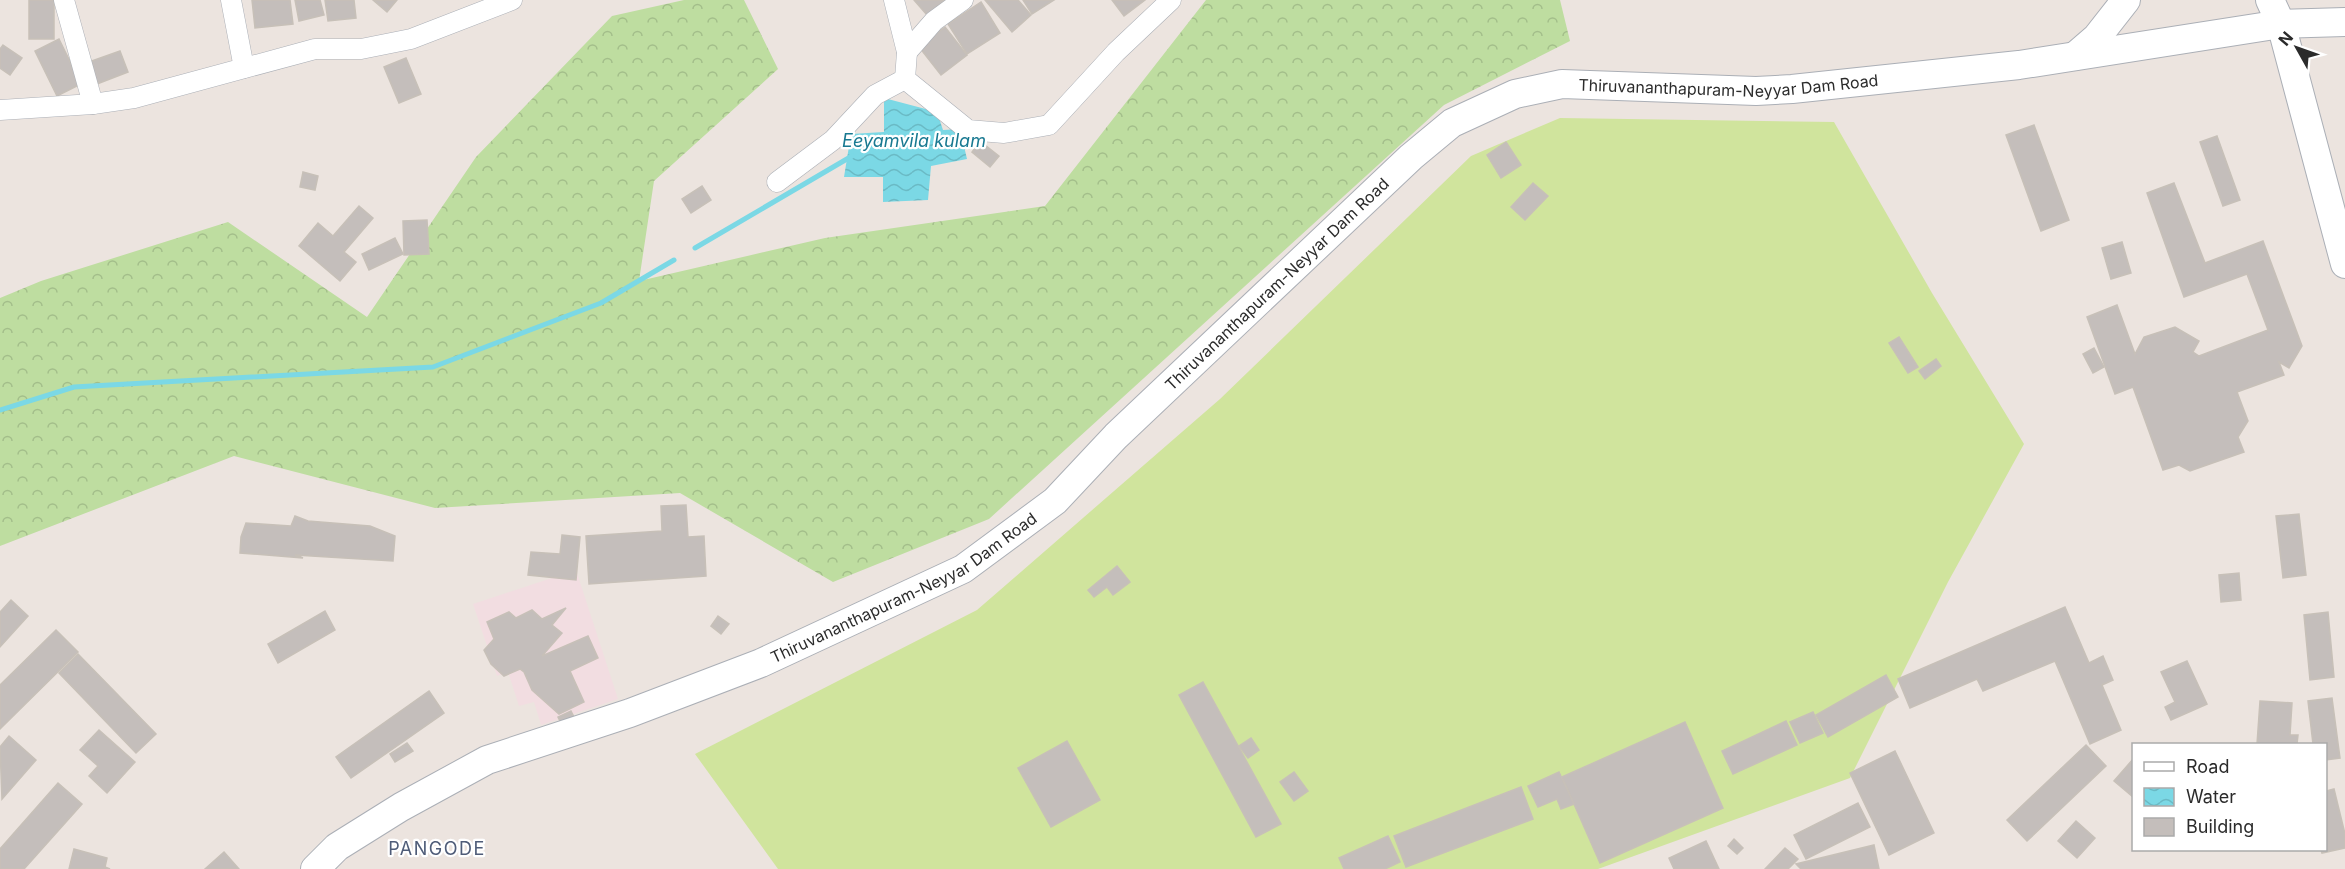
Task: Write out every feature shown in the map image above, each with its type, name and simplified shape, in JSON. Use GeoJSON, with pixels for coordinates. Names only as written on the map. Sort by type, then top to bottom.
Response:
{"type":"FeatureCollection","features":[{"type":"Feature","properties":{"kind":"main road"},"geometry":{"type":"LineString","coordinates":[[2075,56],[2097,37],[2126,0]]}},
{"type":"Feature","properties":{"kind":"main road"},"geometry":{"type":"LineString","coordinates":[[2275,12],[2345,264]]}},
{"type":"Feature","properties":{"kind":"main road","name":"Thiruvananthapuram-Neyyar Dam Road"},"geometry":{"type":"LineString","coordinates":[[315,869],[346,842],[401,807],[487,760],[630,713],[761,663],[963,569],[1055,501],[1116,436],[1411,158],[1452,123],[1515,94],[1562,84],[1792,89],[2019,65],[2075,56],[2275,12],[2345,22]]}},
{"type":"Feature","properties":{"kind":"street"},"geometry":{"type":"LineString","coordinates":[[64,0],[93,104]]}},
{"type":"Feature","properties":{"kind":"street"},"geometry":{"type":"LineString","coordinates":[[231,0],[244,68]]}},
{"type":"Feature","properties":{"kind":"street"},"geometry":{"type":"LineString","coordinates":[[0,110],[93,104],[134,98],[315,49],[362,49],[411,39],[512,0]]}},
{"type":"Feature","properties":{"kind":"street"},"geometry":{"type":"LineString","coordinates":[[894,0],[907,52],[904,79]]}},
{"type":"Feature","properties":{"kind":"street"},"geometry":{"type":"LineString","coordinates":[[907,52],[934,21],[963,0]]}},
{"type":"Feature","properties":{"kind":"street"},"geometry":{"type":"LineString","coordinates":[[904,79],[969,130],[1004,133],[1048,125],[1116,52],[1171,0]]}},
{"type":"Feature","properties":{"kind":"street"},"geometry":{"type":"LineString","coordinates":[[777,182],[833,140],[875,95],[904,79]]}},
{"type":"Feature","properties":{"kind":"shaded area"},"geometry":{"type":"Polygon","coordinates":[[[576,570],[618,699],[541,725],[534,702],[519,706],[508,672],[497,676],[473,604],[576,570]]]}},
{"type":"Feature","properties":{"kind":"green space"},"geometry":{"type":"Polygon","coordinates":[[[684,0],[744,0],[778,69],[654,181],[639,281],[825,238],[1045,206],[1206,0],[1560,0],[1570,41],[1444,105],[989,519],[833,582],[680,493],[435,508],[234,456],[0,546],[0,298],[41,281],[228,222],[367,317],[476,157],[612,16],[684,0]]]}},
{"type":"Feature","properties":{"kind":"green space"},"geometry":{"type":"Polygon","coordinates":[[[1560,118],[1834,122],[1932,293],[2024,444],[1948,582],[1850,778],[1598,869],[778,869],[695,754],[977,610],[1220,399],[1471,156],[1560,118]]]}},
{"type":"Feature","properties":{"kind":"water","name":"Eeyamvila kulam"},"geometry":{"type":"Polygon","coordinates":[[[884,98],[937,112],[943,130],[960,129],[967,159],[931,166],[928,200],[883,202],[883,177],[844,177],[851,134],[884,132],[884,98]]]}},
{"type":"Feature","properties":{"kind":"building"},"geometry":{"type":"Polygon","coordinates":[[[29,0],[54,0],[54,39],[29,39],[29,0]]]}},
{"type":"Feature","properties":{"kind":"building"},"geometry":{"type":"Polygon","coordinates":[[[252,0],[290,0],[293,24],[255,28],[252,0]]]}},
{"type":"Feature","properties":{"kind":"building"},"geometry":{"type":"Polygon","coordinates":[[[295,0],[320,0],[324,15],[299,21],[295,0]]]}},
{"type":"Feature","properties":{"kind":"building"},"geometry":{"type":"Polygon","coordinates":[[[325,0],[354,0],[356,18],[328,21],[325,0]]]}},
{"type":"Feature","properties":{"kind":"building"},"geometry":{"type":"Polygon","coordinates":[[[373,0],[397,0],[387,12],[373,0]]]}},
{"type":"Feature","properties":{"kind":"building"},"geometry":{"type":"Polygon","coordinates":[[[914,0],[945,0],[927,15],[914,0]]]}},
{"type":"Feature","properties":{"kind":"building"},"geometry":{"type":"Polygon","coordinates":[[[985,0],[1018,0],[1031,15],[1012,32],[985,0]]]}},
{"type":"Feature","properties":{"kind":"building"},"geometry":{"type":"Polygon","coordinates":[[[1023,0],[1054,0],[1032,14],[1023,0]]]}},
{"type":"Feature","properties":{"kind":"building"},"geometry":{"type":"Polygon","coordinates":[[[1112,0],[1145,0],[1124,16],[1112,0]]]}},
{"type":"Feature","properties":{"kind":"building"},"geometry":{"type":"Polygon","coordinates":[[[981,2],[1000,33],[967,54],[948,24],[981,2]]]}},
{"type":"Feature","properties":{"kind":"building"},"geometry":{"type":"Polygon","coordinates":[[[945,27],[967,55],[941,75],[919,47],[945,27]]]}},
{"type":"Feature","properties":{"kind":"building"},"geometry":{"type":"Polygon","coordinates":[[[59,39],[81,84],[57,96],[35,51],[59,39]]]}},
{"type":"Feature","properties":{"kind":"building"},"geometry":{"type":"Polygon","coordinates":[[[3,45],[22,58],[10,75],[0,68],[0,49],[3,45]]]}},
{"type":"Feature","properties":{"kind":"building"},"geometry":{"type":"Polygon","coordinates":[[[120,51],[128,72],[97,84],[89,62],[120,51]]]}},
{"type":"Feature","properties":{"kind":"building"},"geometry":{"type":"Polygon","coordinates":[[[406,58],[421,94],[399,103],[384,67],[406,58]]]}},
{"type":"Feature","properties":{"kind":"building"},"geometry":{"type":"Polygon","coordinates":[[[2034,125],[2069,220],[2041,231],[2006,135],[2034,125]]]}},
{"type":"Feature","properties":{"kind":"building"},"geometry":{"type":"Polygon","coordinates":[[[2217,136],[2240,200],[2223,206],[2200,142],[2217,136]]]}},
{"type":"Feature","properties":{"kind":"building"},"geometry":{"type":"Polygon","coordinates":[[[980,141],[999,156],[990,167],[972,152],[980,141]]]}},
{"type":"Feature","properties":{"kind":"building"},"geometry":{"type":"Polygon","coordinates":[[[1506,142],[1521,165],[1501,178],[1487,155],[1506,142]]]}},
{"type":"Feature","properties":{"kind":"building"},"geometry":{"type":"Polygon","coordinates":[[[303,172],[318,176],[315,190],[300,187],[303,172]]]}},
{"type":"Feature","properties":{"kind":"building"},"geometry":{"type":"Polygon","coordinates":[[[1533,183],[1548,196],[1525,220],[1511,207],[1533,183]]]}},
{"type":"Feature","properties":{"kind":"building"},"geometry":{"type":"Polygon","coordinates":[[[2174,183],[2205,263],[2263,241],[2302,346],[2289,368],[2279,362],[2284,375],[2237,392],[2248,421],[2238,437],[2244,452],[2190,471],[2179,465],[2163,470],[2133,387],[2115,394],[2087,317],[2117,305],[2135,354],[2144,337],[2175,327],[2199,341],[2193,352],[2199,356],[2268,330],[2247,274],[2184,297],[2147,193],[2174,183]]]}},
{"type":"Feature","properties":{"kind":"building"},"geometry":{"type":"Polygon","coordinates":[[[702,186],[711,200],[691,213],[682,199],[702,186]]]}},
{"type":"Feature","properties":{"kind":"building"},"geometry":{"type":"Polygon","coordinates":[[[359,206],[373,218],[344,252],[356,262],[340,281],[299,246],[318,223],[333,236],[359,206]]]}},
{"type":"Feature","properties":{"kind":"building"},"geometry":{"type":"Polygon","coordinates":[[[427,220],[429,254],[404,255],[403,221],[427,220]]]}},
{"type":"Feature","properties":{"kind":"building"},"geometry":{"type":"Polygon","coordinates":[[[395,238],[403,254],[369,270],[362,254],[395,238]]]}},
{"type":"Feature","properties":{"kind":"building"},"geometry":{"type":"Polygon","coordinates":[[[2122,242],[2131,273],[2111,279],[2102,248],[2122,242]]]}},
{"type":"Feature","properties":{"kind":"building"},"geometry":{"type":"Polygon","coordinates":[[[1899,337],[1918,367],[1908,373],[1889,343],[1899,337]]]}},
{"type":"Feature","properties":{"kind":"building"},"geometry":{"type":"Polygon","coordinates":[[[2094,348],[2104,367],[2093,373],[2083,354],[2094,348]]]}},
{"type":"Feature","properties":{"kind":"building"},"geometry":{"type":"Polygon","coordinates":[[[1936,359],[1941,366],[1925,379],[1919,371],[1936,359]]]}},
{"type":"Feature","properties":{"kind":"building"},"geometry":{"type":"Polygon","coordinates":[[[686,505],[688,537],[704,536],[706,576],[589,584],[586,536],[662,531],[661,506],[686,505]]]}},
{"type":"Feature","properties":{"kind":"building"},"geometry":{"type":"Polygon","coordinates":[[[2299,514],[2306,575],[2283,578],[2276,516],[2299,514]]]}},
{"type":"Feature","properties":{"kind":"building"},"geometry":{"type":"Polygon","coordinates":[[[295,516],[308,521],[370,526],[395,536],[393,561],[240,553],[241,537],[246,523],[291,526],[295,516]]]}},
{"type":"Feature","properties":{"kind":"building"},"geometry":{"type":"Polygon","coordinates":[[[562,535],[580,537],[576,580],[528,575],[531,552],[560,554],[562,535]]]}},
{"type":"Feature","properties":{"kind":"building"},"geometry":{"type":"Polygon","coordinates":[[[1117,566],[1130,582],[1113,595],[1107,587],[1094,597],[1088,590],[1117,566]]]}},
{"type":"Feature","properties":{"kind":"building"},"geometry":{"type":"Polygon","coordinates":[[[2239,573],[2241,600],[2221,602],[2219,575],[2239,573]]]}},
{"type":"Feature","properties":{"kind":"building"},"geometry":{"type":"Polygon","coordinates":[[[11,600],[28,616],[0,647],[0,612],[11,600]]]}},
{"type":"Feature","properties":{"kind":"building"},"geometry":{"type":"Polygon","coordinates":[[[2065,607],[2089,663],[2103,656],[2113,680],[2102,685],[2121,730],[2090,744],[2055,661],[1983,691],[1977,679],[1910,708],[1898,679],[2065,607]]]}},
{"type":"Feature","properties":{"kind":"building"},"geometry":{"type":"Polygon","coordinates":[[[566,608],[552,625],[562,633],[542,656],[588,636],[598,658],[570,671],[584,702],[559,714],[532,690],[524,672],[520,669],[504,676],[491,664],[484,650],[494,639],[487,622],[509,612],[516,618],[532,610],[542,619],[566,608]]]}},
{"type":"Feature","properties":{"kind":"building"},"geometry":{"type":"Polygon","coordinates":[[[325,611],[335,630],[278,663],[268,644],[325,611]]]}},
{"type":"Feature","properties":{"kind":"building"},"geometry":{"type":"Polygon","coordinates":[[[2328,612],[2334,677],[2310,680],[2304,615],[2328,612]]]}},
{"type":"Feature","properties":{"kind":"building"},"geometry":{"type":"Polygon","coordinates":[[[718,616],[729,624],[721,634],[711,626],[718,616]]]}},
{"type":"Feature","properties":{"kind":"building"},"geometry":{"type":"Polygon","coordinates":[[[56,630],[78,652],[0,729],[0,685],[56,630]]]}},
{"type":"Feature","properties":{"kind":"building"},"geometry":{"type":"Polygon","coordinates":[[[78,654],[156,734],[136,753],[59,673],[78,654]]]}},
{"type":"Feature","properties":{"kind":"building"},"geometry":{"type":"Polygon","coordinates":[[[2187,661],[2207,704],[2171,720],[2165,707],[2175,702],[2161,672],[2187,661]]]}},
{"type":"Feature","properties":{"kind":"building"},"geometry":{"type":"Polygon","coordinates":[[[1886,675],[1898,697],[1828,737],[1816,715],[1886,675]]]}},
{"type":"Feature","properties":{"kind":"building"},"geometry":{"type":"Polygon","coordinates":[[[1203,682],[1281,824],[1256,837],[1179,695],[1203,682]]]}},
{"type":"Feature","properties":{"kind":"building"},"geometry":{"type":"Polygon","coordinates":[[[429,691],[444,713],[351,778],[336,757],[429,691]]]}},
{"type":"Feature","properties":{"kind":"building"},"geometry":{"type":"Polygon","coordinates":[[[2332,698],[2340,758],[2327,760],[2327,743],[2313,743],[2308,701],[2332,698]]]}},
{"type":"Feature","properties":{"kind":"building"},"geometry":{"type":"Polygon","coordinates":[[[2260,701],[2292,703],[2290,735],[2298,735],[2297,743],[2257,743],[2260,701]]]}},
{"type":"Feature","properties":{"kind":"building"},"geometry":{"type":"Polygon","coordinates":[[[571,711],[575,719],[562,725],[558,717],[571,711]]]}},
{"type":"Feature","properties":{"kind":"building"},"geometry":{"type":"Polygon","coordinates":[[[1813,712],[1823,733],[1800,743],[1790,722],[1813,712]]]}},
{"type":"Feature","properties":{"kind":"building"},"geometry":{"type":"Polygon","coordinates":[[[1786,721],[1797,745],[1733,774],[1722,751],[1786,721]]]}},
{"type":"Feature","properties":{"kind":"building"},"geometry":{"type":"Polygon","coordinates":[[[1685,722],[1723,808],[1600,863],[1562,777],[1685,722]]]}},
{"type":"Feature","properties":{"kind":"building"},"geometry":{"type":"Polygon","coordinates":[[[99,730],[135,762],[107,793],[89,776],[98,766],[80,750],[99,730]]]}},
{"type":"Feature","properties":{"kind":"building"},"geometry":{"type":"Polygon","coordinates":[[[9,736],[36,760],[2,799],[0,747],[9,736]]]}},
{"type":"Feature","properties":{"kind":"building"},"geometry":{"type":"Polygon","coordinates":[[[1251,738],[1259,750],[1248,758],[1239,746],[1251,738]]]}},
{"type":"Feature","properties":{"kind":"building"},"geometry":{"type":"Polygon","coordinates":[[[1067,741],[1100,800],[1051,827],[1018,768],[1067,741]]]}},
{"type":"Feature","properties":{"kind":"building"},"geometry":{"type":"Polygon","coordinates":[[[407,743],[413,751],[395,762],[390,754],[407,743]]]}},
{"type":"Feature","properties":{"kind":"building"},"geometry":{"type":"Polygon","coordinates":[[[2086,745],[2106,766],[2027,841],[2007,820],[2086,745]]]}},
{"type":"Feature","properties":{"kind":"building"},"geometry":{"type":"Polygon","coordinates":[[[1895,751],[1934,833],[1889,855],[1850,773],[1895,751]]]}},
{"type":"Feature","properties":{"kind":"building"},"geometry":{"type":"Polygon","coordinates":[[[2132,760],[2132,796],[2114,781],[2132,760]]]}},
{"type":"Feature","properties":{"kind":"building"},"geometry":{"type":"Polygon","coordinates":[[[1294,772],[1308,791],[1294,801],[1280,782],[1294,772]]]}},
{"type":"Feature","properties":{"kind":"building"},"geometry":{"type":"Polygon","coordinates":[[[1559,772],[1574,804],[1561,809],[1557,799],[1538,807],[1528,786],[1559,772]]]}},
{"type":"Feature","properties":{"kind":"building"},"geometry":{"type":"Polygon","coordinates":[[[58,783],[82,804],[24,869],[0,869],[0,849],[58,783]]]}},
{"type":"Feature","properties":{"kind":"building"},"geometry":{"type":"Polygon","coordinates":[[[1521,787],[1533,819],[1406,867],[1394,836],[1521,787]]]}},
{"type":"Feature","properties":{"kind":"building"},"geometry":{"type":"Polygon","coordinates":[[[2334,789],[2345,834],[2345,848],[2322,853],[2321,851],[2327,851],[2327,791],[2334,789]]]}},
{"type":"Feature","properties":{"kind":"building"},"geometry":{"type":"Polygon","coordinates":[[[1858,803],[1870,827],[1806,859],[1794,835],[1858,803]]]}},
{"type":"Feature","properties":{"kind":"building"},"geometry":{"type":"Polygon","coordinates":[[[2076,821],[2095,838],[2077,858],[2058,841],[2076,821]]]}},
{"type":"Feature","properties":{"kind":"building"},"geometry":{"type":"Polygon","coordinates":[[[1388,836],[1400,862],[1385,869],[1344,869],[1339,858],[1388,836]]]}},
{"type":"Feature","properties":{"kind":"building"},"geometry":{"type":"Polygon","coordinates":[[[1734,839],[1743,848],[1737,854],[1728,846],[1734,839]]]}},
{"type":"Feature","properties":{"kind":"building"},"geometry":{"type":"Polygon","coordinates":[[[1706,841],[1719,869],[1674,869],[1669,858],[1706,841]]]}},
{"type":"Feature","properties":{"kind":"building"},"geometry":{"type":"Polygon","coordinates":[[[1874,845],[1879,869],[1801,869],[1796,864],[1874,845]]]}},
{"type":"Feature","properties":{"kind":"building"},"geometry":{"type":"Polygon","coordinates":[[[1785,848],[1798,859],[1788,869],[1765,869],[1785,848]]]}},
{"type":"Feature","properties":{"kind":"building"},"geometry":{"type":"Polygon","coordinates":[[[74,849],[107,858],[105,867],[110,869],[69,869],[74,849]]]}},
{"type":"Feature","properties":{"kind":"building"},"geometry":{"type":"Polygon","coordinates":[[[224,852],[239,869],[205,869],[224,852]]]}},
{"type":"Feature","properties":{"kind":"waterway"},"geometry":{"type":"LineString","coordinates":[[695,248],[852,156]]}},
{"type":"Feature","properties":{"kind":"waterway"},"geometry":{"type":"LineString","coordinates":[[0,410],[74,387],[433,367],[601,303],[674,260]]}},
{"type":"Feature","properties":{"kind":"district","name":"PANGODE"},"geometry":{"type":"Point","coordinates":[437,848]}}]}
